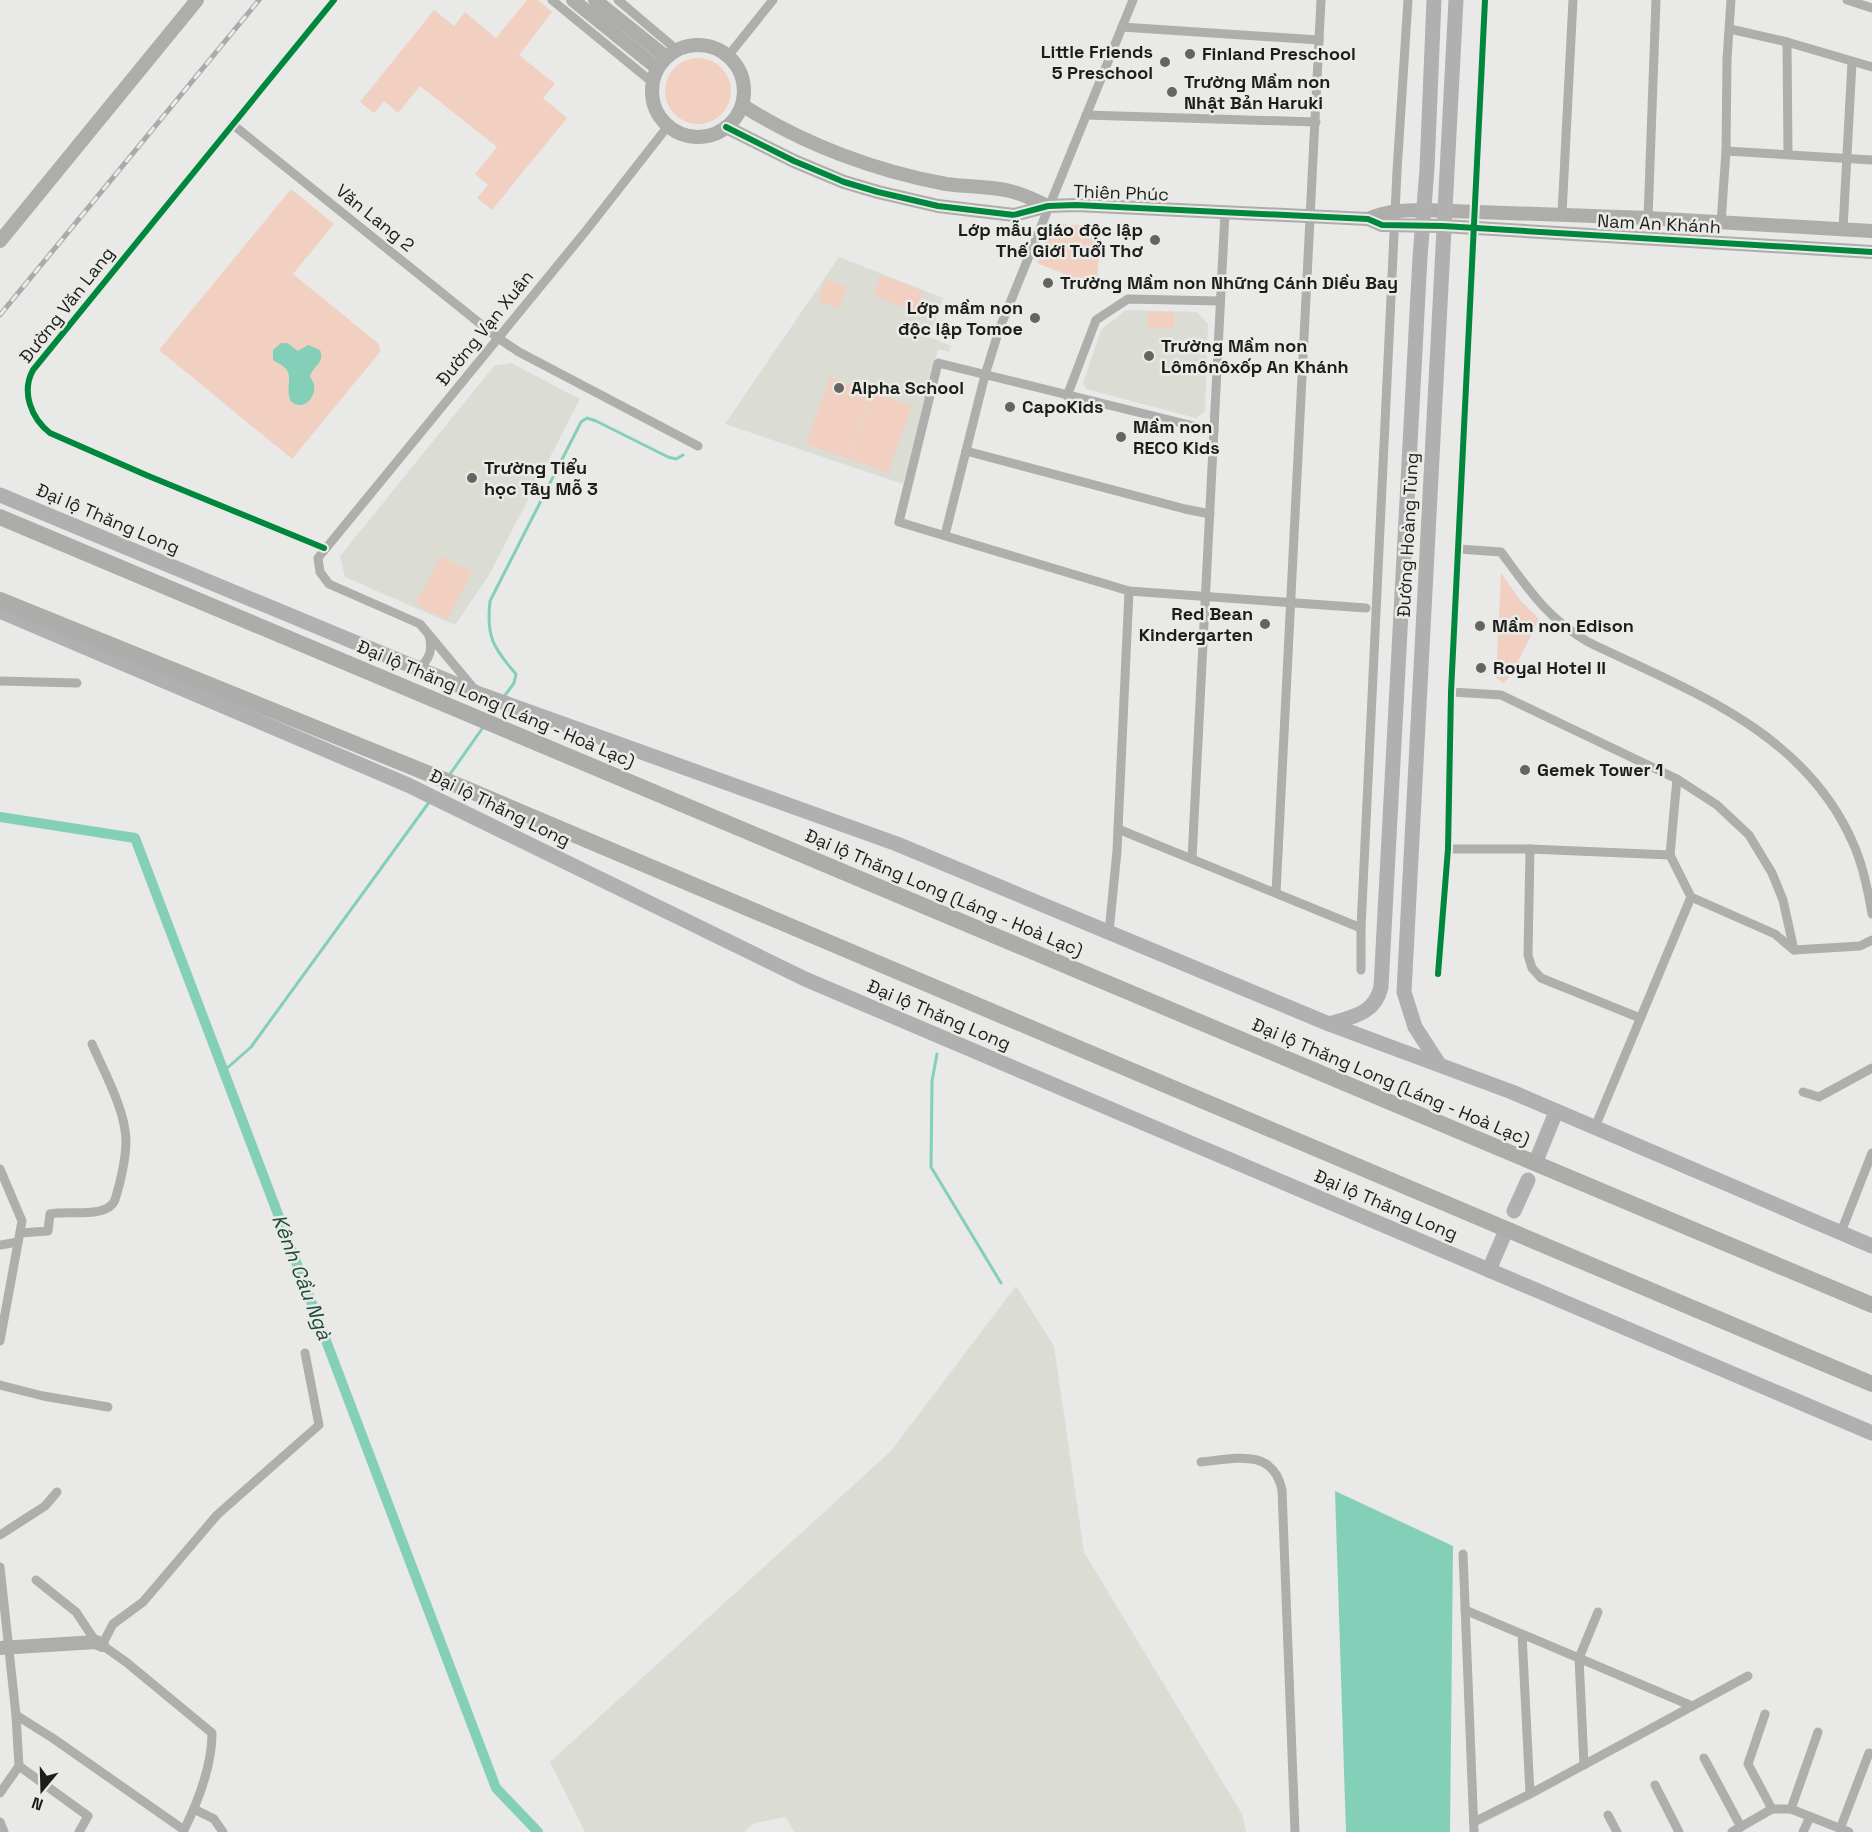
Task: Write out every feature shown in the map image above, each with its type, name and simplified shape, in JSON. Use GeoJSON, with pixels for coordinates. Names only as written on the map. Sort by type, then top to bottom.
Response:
{"type":"FeatureCollection","features":[{"type":"Feature","properties":{"kind":"highway","name":"Đại lộ Thăng Long (Láng - Hoà Lạc)"},"geometry":{"type":"LineString","coordinates":[[0,517],[1872,1305]]}},
{"type":"Feature","properties":{"kind":"highway"},"geometry":{"type":"LineString","coordinates":[[0,600],[464,788],[1872,1384]]}},
{"type":"Feature","properties":{"kind":"main road","name":"Đường Hoàng Tùng"},"geometry":{"type":"LineString","coordinates":[[1329,1024],[1370,1010],[1380,995],[1381,987],[1434,0]]}},
{"type":"Feature","properties":{"kind":"main road","name":"Đường Hoàng Tùng"},"geometry":{"type":"LineString","coordinates":[[1439,1064],[1414,1027],[1404,992],[1456,0]]}},
{"type":"Feature","properties":{"kind":"main road","name":"Đại lộ Thăng Long"},"geometry":{"type":"LineString","coordinates":[[0,495],[479,694],[897,844],[1329,1024],[1439,1064],[1595,1127],[1872,1245]]}},
{"type":"Feature","properties":{"kind":"main road","name":"Đại lộ Thăng Long"},"geometry":{"type":"LineString","coordinates":[[0,611],[459,808],[792,974],[1872,1433]]}},
{"type":"Feature","properties":{"kind":"main road"},"geometry":{"type":"LineString","coordinates":[[1536,1161],[1556,1112]]}},
{"type":"Feature","properties":{"kind":"main road"},"geometry":{"type":"LineString","coordinates":[[1514,1211],[1527,1180]]}},
{"type":"Feature","properties":{"kind":"main road"},"geometry":{"type":"LineString","coordinates":[[1489,1270],[1504,1235]]}},
{"type":"Feature","properties":{"kind":"street"},"geometry":{"type":"LineString","coordinates":[[0,241],[197,0]]}},
{"type":"Feature","properties":{"kind":"street","name":"Đường Văn Lang"},"geometry":{"type":"LineString","coordinates":[[324,548],[62,439],[40,425],[30,406],[28,389],[33,370],[334,0]]}},
{"type":"Feature","properties":{"kind":"street"},"geometry":{"type":"LineString","coordinates":[[552,0],[652,82]]}},
{"type":"Feature","properties":{"kind":"street"},"geometry":{"type":"LineString","coordinates":[[573,0],[666,58]]}},
{"type":"Feature","properties":{"kind":"street"},"geometry":{"type":"LineString","coordinates":[[595,0],[631,38]]}},
{"type":"Feature","properties":{"kind":"street"},"geometry":{"type":"LineString","coordinates":[[618,0],[666,58]]}},
{"type":"Feature","properties":{"kind":"street"},"geometry":{"type":"LineString","coordinates":[[728,56],[773,0]]}},
{"type":"Feature","properties":{"kind":"street"},"geometry":{"type":"LineString","coordinates":[[945,535],[985,375],[999,330],[1133,0]]}},
{"type":"Feature","properties":{"kind":"street"},"geometry":{"type":"LineString","coordinates":[[1276,894],[1321,0]]}},
{"type":"Feature","properties":{"kind":"street"},"geometry":{"type":"LineString","coordinates":[[1361,970],[1361,928],[1395,225],[1408,0]]}},
{"type":"Feature","properties":{"kind":"street"},"geometry":{"type":"LineString","coordinates":[[1438,974],[1448,849],[1452,692],[1485,0]]}},
{"type":"Feature","properties":{"kind":"street"},"geometry":{"type":"LineString","coordinates":[[1562,214],[1573,0]]}},
{"type":"Feature","properties":{"kind":"street"},"geometry":{"type":"LineString","coordinates":[[1648,218],[1656,0]]}},
{"type":"Feature","properties":{"kind":"street"},"geometry":{"type":"LineString","coordinates":[[1721,223],[1731,0]]}},
{"type":"Feature","properties":{"kind":"street"},"geometry":{"type":"LineString","coordinates":[[1847,0],[1872,8]]}},
{"type":"Feature","properties":{"kind":"street"},"geometry":{"type":"LineString","coordinates":[[1122,27],[1319,40]]}},
{"type":"Feature","properties":{"kind":"street"},"geometry":{"type":"LineString","coordinates":[[1730,29],[1787,42],[1872,68]]}},
{"type":"Feature","properties":{"kind":"street"},"geometry":{"type":"LineString","coordinates":[[1787,42],[1788,154]]}},
{"type":"Feature","properties":{"kind":"street"},"geometry":{"type":"LineString","coordinates":[[694,45],[712,47],[728,56],[739,70],[744,96],[733,121],[710,135],[701,137],[684,135],[668,126],[653,103],[652,82],[666,58],[694,45]]}},
{"type":"Feature","properties":{"kind":"street"},"geometry":{"type":"LineString","coordinates":[[1844,229],[1852,62]]}},
{"type":"Feature","properties":{"kind":"street","name":"Thiên Phúc"},"geometry":{"type":"LineString","coordinates":[[742,105],[768,122],[800,137],[882,168],[946,184],[1010,191],[1048,206]]}},
{"type":"Feature","properties":{"kind":"street"},"geometry":{"type":"LineString","coordinates":[[1086,115],[1316,122]]}},
{"type":"Feature","properties":{"kind":"street","name":"Văn Lang 2"},"geometry":{"type":"LineString","coordinates":[[232,124],[498,338],[519,352],[698,446]]}},
{"type":"Feature","properties":{"kind":"street","name":"Đường Vạn Xuân"},"geometry":{"type":"LineString","coordinates":[[324,548],[498,338],[668,126]]}},
{"type":"Feature","properties":{"kind":"street","name":"Thiên Phúc"},"geometry":{"type":"LineString","coordinates":[[726,127],[794,161],[844,182],[938,206],[1014,215],[1048,206],[1076,205],[1368,219],[1382,225],[1443,226]]}},
{"type":"Feature","properties":{"kind":"street"},"geometry":{"type":"LineString","coordinates":[[1726,151],[1872,160]]}},
{"type":"Feature","properties":{"kind":"street","name":"Thiên Phúc"},"geometry":{"type":"LineString","coordinates":[[1368,219],[1396,210],[1475,211]]}},
{"type":"Feature","properties":{"kind":"street","name":"Nam An Khánh"},"geometry":{"type":"LineString","coordinates":[[1475,211],[1872,231]]}},
{"type":"Feature","properties":{"kind":"street"},"geometry":{"type":"LineString","coordinates":[[1192,859],[1225,213]]}},
{"type":"Feature","properties":{"kind":"street"},"geometry":{"type":"LineString","coordinates":[[1609,236],[1610,217]]}},
{"type":"Feature","properties":{"kind":"street","name":"Nam An Khánh"},"geometry":{"type":"LineString","coordinates":[[1443,226],[1872,252]]}},
{"type":"Feature","properties":{"kind":"street"},"geometry":{"type":"LineString","coordinates":[[1067,396],[1096,320],[1128,299],[1221,302]]}},
{"type":"Feature","properties":{"kind":"street"},"geometry":{"type":"LineString","coordinates":[[1214,431],[938,363],[899,522],[1129,591],[1366,608]]}},
{"type":"Feature","properties":{"kind":"street"},"geometry":{"type":"LineString","coordinates":[[966,451],[1210,514]]}},
{"type":"Feature","properties":{"kind":"street"},"geometry":{"type":"LineString","coordinates":[[324,548],[318,558],[318,565],[324,579],[329,584],[420,624],[479,694]]}},
{"type":"Feature","properties":{"kind":"street"},"geometry":{"type":"LineString","coordinates":[[1459,549],[1501,552],[1538,601],[1568,630],[1718,705],[1767,736],[1792,757],[1808,772],[1831,803],[1853,843],[1862,868],[1872,914]]}},
{"type":"Feature","properties":{"kind":"street"},"geometry":{"type":"LineString","coordinates":[[1109,932],[1118,829],[1129,591]]}},
{"type":"Feature","properties":{"kind":"street"},"geometry":{"type":"LineString","coordinates":[[418,669],[430,655],[432,648],[428,632]]}},
{"type":"Feature","properties":{"kind":"street"},"geometry":{"type":"LineString","coordinates":[[0,681],[77,683]]}},
{"type":"Feature","properties":{"kind":"street"},"geometry":{"type":"LineString","coordinates":[[1452,692],[1501,695],[1677,779],[1717,805],[1735,819],[1760,850],[1778,884],[1794,950]]}},
{"type":"Feature","properties":{"kind":"street"},"geometry":{"type":"LineString","coordinates":[[1677,779],[1670,855],[1691,897],[1775,934],[1794,950],[1860,946],[1872,940]]}},
{"type":"Feature","properties":{"kind":"street"},"geometry":{"type":"LineString","coordinates":[[1118,829],[1361,928]]}},
{"type":"Feature","properties":{"kind":"street"},"geometry":{"type":"LineString","coordinates":[[1448,849],[1530,849],[1670,855]]}},
{"type":"Feature","properties":{"kind":"street"},"geometry":{"type":"LineString","coordinates":[[1530,849],[1528,955],[1532,968],[1541,978],[1640,1018]]}},
{"type":"Feature","properties":{"kind":"street"},"geometry":{"type":"LineString","coordinates":[[1595,1127],[1691,897]]}},
{"type":"Feature","properties":{"kind":"street"},"geometry":{"type":"LineString","coordinates":[[0,1245],[48,1230],[50,1214],[104,1211],[113,1205],[124,1166],[125,1133],[122,1116],[92,1044]]}},
{"type":"Feature","properties":{"kind":"street"},"geometry":{"type":"LineString","coordinates":[[1803,1092],[1819,1097],[1872,1068]]}},
{"type":"Feature","properties":{"kind":"street"},"geometry":{"type":"LineString","coordinates":[[1840,1232],[1872,1153]]}},
{"type":"Feature","properties":{"kind":"street"},"geometry":{"type":"LineString","coordinates":[[0,1169],[22,1221],[0,1339]]}},
{"type":"Feature","properties":{"kind":"street"},"geometry":{"type":"LineString","coordinates":[[99,1644],[113,1624],[143,1602],[217,1515],[319,1425],[305,1353]]}},
{"type":"Feature","properties":{"kind":"street"},"geometry":{"type":"LineString","coordinates":[[0,1385],[43,1396],[108,1407]]}},
{"type":"Feature","properties":{"kind":"street"},"geometry":{"type":"LineString","coordinates":[[1201,1462],[1248,1458],[1269,1465],[1280,1477],[1295,1832]]}},
{"type":"Feature","properties":{"kind":"street"},"geometry":{"type":"LineString","coordinates":[[0,1535],[45,1506],[57,1492]]}},
{"type":"Feature","properties":{"kind":"street"},"geometry":{"type":"LineString","coordinates":[[1462,1554],[1474,1827],[1530,1794],[1748,1676]]}},
{"type":"Feature","properties":{"kind":"street"},"geometry":{"type":"LineString","coordinates":[[0,1567],[5,1648],[16,1715],[19,1766],[0,1793]]}},
{"type":"Feature","properties":{"kind":"street"},"geometry":{"type":"LineString","coordinates":[[16,1715],[54,1739],[183,1831],[194,1809],[212,1754],[212,1733],[126,1662],[99,1644],[76,1612],[36,1580]]}},
{"type":"Feature","properties":{"kind":"street"},"geometry":{"type":"LineString","coordinates":[[1465,1610],[1692,1706]]}},
{"type":"Feature","properties":{"kind":"street"},"geometry":{"type":"LineString","coordinates":[[1584,1765],[1579,1658],[1598,1612]]}},
{"type":"Feature","properties":{"kind":"street"},"geometry":{"type":"LineString","coordinates":[[1522,1634],[1530,1794]]}},
{"type":"Feature","properties":{"kind":"street"},"geometry":{"type":"LineString","coordinates":[[5,1648],[99,1644]]}},
{"type":"Feature","properties":{"kind":"street"},"geometry":{"type":"LineString","coordinates":[[0,1684],[11,1681]]}},
{"type":"Feature","properties":{"kind":"street"},"geometry":{"type":"LineString","coordinates":[[1765,1714],[1748,1764],[1772,1809]]}},
{"type":"Feature","properties":{"kind":"street"},"geometry":{"type":"LineString","coordinates":[[1791,1809],[1818,1732]]}},
{"type":"Feature","properties":{"kind":"street"},"geometry":{"type":"LineString","coordinates":[[1704,1758],[1736,1829],[1772,1809],[1791,1809],[1845,1830],[1869,1753]]}},
{"type":"Feature","properties":{"kind":"street"},"geometry":{"type":"LineString","coordinates":[[19,1766],[88,1816],[79,1832]]}},
{"type":"Feature","properties":{"kind":"street"},"geometry":{"type":"LineString","coordinates":[[1655,1785],[1679,1832]]}},
{"type":"Feature","properties":{"kind":"street"},"geometry":{"type":"LineString","coordinates":[[194,1809],[214,1819],[223,1832]]}},
{"type":"Feature","properties":{"kind":"street"},"geometry":{"type":"LineString","coordinates":[[1608,1815],[1617,1832]]}},
{"type":"Feature","properties":{"kind":"street"},"geometry":{"type":"LineString","coordinates":[[1803,1832],[1810,1817]]}},
{"type":"Feature","properties":{"kind":"street"},"geometry":{"type":"LineString","coordinates":[[0,1822],[4,1832]]}},
{"type":"Feature","properties":{"kind":"shaded area"},"geometry":{"type":"Polygon","coordinates":[[[527,0],[538,0],[552,12],[519,55],[555,84],[543,98],[567,118],[492,210],[477,198],[488,185],[475,174],[497,147],[420,86],[398,113],[384,101],[374,113],[360,102],[434,10],[454,26],[465,12],[496,38],[527,0]]]}},
{"type":"Feature","properties":{"kind":"shaded area"},"geometry":{"type":"Polygon","coordinates":[[[698,58],[711,61],[721,68],[728,78],[731,91],[728,104],[721,114],[711,121],[698,124],[685,121],[675,114],[668,104],[665,91],[668,78],[675,68],[685,61],[698,58]]]}},
{"type":"Feature","properties":{"kind":"shaded area"},"geometry":{"type":"Polygon","coordinates":[[[291,189],[334,224],[293,274],[379,344],[380,352],[292,459],[159,350],[291,189]]]}},
{"type":"Feature","properties":{"kind":"shaded area"},"geometry":{"type":"Polygon","coordinates":[[[1058,224],[1100,226],[1097,287],[1037,263],[1049,231],[1058,224]]]}},
{"type":"Feature","properties":{"kind":"shaded area","name":"Alpha School"},"geometry":{"type":"Polygon","coordinates":[[[839,257],[943,298],[929,337],[951,346],[949,352],[938,349],[903,484],[725,424],[839,257]]]}},
{"type":"Feature","properties":{"kind":"shaded area"},"geometry":{"type":"Polygon","coordinates":[[[881,275],[923,291],[916,312],[874,296],[881,275]]]}},
{"type":"Feature","properties":{"kind":"shaded area"},"geometry":{"type":"Polygon","coordinates":[[[826,279],[847,287],[839,309],[818,301],[826,279]]]}},
{"type":"Feature","properties":{"kind":"shaded area","name":"Trường Mầm non Lômônôxốp An Khánh"},"geometry":{"type":"Polygon","coordinates":[[[1126,310],[1197,312],[1208,324],[1205,411],[1196,418],[1086,389],[1083,383],[1101,330],[1126,310]]]}},
{"type":"Feature","properties":{"kind":"shaded area"},"geometry":{"type":"Polygon","coordinates":[[[1148,312],[1174,313],[1174,328],[1148,328],[1148,312]]]}},
{"type":"Feature","properties":{"kind":"shaded area"},"geometry":{"type":"Polygon","coordinates":[[[281,343],[287,343],[298,351],[308,345],[320,350],[320,361],[310,376],[314,392],[309,401],[303,405],[291,400],[288,372],[273,360],[273,350],[281,343]]]}},
{"type":"Feature","properties":{"kind":"shaded area","name":"Trường Tiểu học Tây Mỗ 3"},"geometry":{"type":"Polygon","coordinates":[[[511,363],[580,399],[489,575],[455,625],[345,577],[340,556],[494,366],[511,363]]]}},
{"type":"Feature","properties":{"kind":"shaded area"},"geometry":{"type":"Polygon","coordinates":[[[830,377],[872,392],[848,459],[806,444],[830,377]]]}},
{"type":"Feature","properties":{"kind":"shaded area"},"geometry":{"type":"Polygon","coordinates":[[[873,392],[912,406],[888,473],[849,459],[873,392]]]}},
{"type":"Feature","properties":{"kind":"shaded area"},"geometry":{"type":"Polygon","coordinates":[[[441,556],[472,572],[447,620],[416,604],[441,556]]]}},
{"type":"Feature","properties":{"kind":"shaded area"},"geometry":{"type":"Polygon","coordinates":[[[1501,573],[1520,600],[1539,619],[1512,674],[1503,683],[1496,677],[1501,573]]]}},
{"type":"Feature","properties":{"kind":"shaded area"},"geometry":{"type":"Polygon","coordinates":[[[1016,1286],[1054,1346],[1084,1552],[1242,1814],[1246,1832],[794,1832],[786,1817],[754,1823],[744,1832],[585,1832],[550,1762],[891,1451],[1016,1286]]]}},
{"type":"Feature","properties":{"kind":"shaded area"},"geometry":{"type":"Polygon","coordinates":[[[1335,1491],[1453,1546],[1450,1832],[1346,1832],[1335,1491]]]}},
{"type":"Feature","properties":{"kind":"waterway"},"geometry":{"type":"LineString","coordinates":[[503,698],[514,683],[516,674],[502,657],[490,633],[490,601],[581,422],[587,418],[596,421],[668,457],[676,459],[683,455]]}},
{"type":"Feature","properties":{"kind":"waterway"},"geometry":{"type":"LineString","coordinates":[[489,718],[498,706]]}},
{"type":"Feature","properties":{"kind":"waterway"},"geometry":{"type":"LineString","coordinates":[[448,777],[484,726]]}},
{"type":"Feature","properties":{"kind":"waterway"},"geometry":{"type":"LineString","coordinates":[[224,1071],[251,1047],[430,801]]}},
{"type":"Feature","properties":{"kind":"waterway","name":"Kênh Cầu Ngà"},"geometry":{"type":"LineString","coordinates":[[0,817],[135,838],[496,1788],[538,1832]]}},
{"type":"Feature","properties":{"kind":"waterway"},"geometry":{"type":"LineString","coordinates":[[937,1054],[932,1081],[931,1167],[1001,1283]]}},
{"type":"Feature","properties":{"kind":"railway"},"geometry":{"type":"LineString","coordinates":[[0,315],[259,0]]}},
{"type":"Feature","properties":{"kind":"cycle path"},"geometry":{"type":"LineString","coordinates":[[324,548],[50,433],[33,412],[28,387],[33,370],[334,0]]}},
{"type":"Feature","properties":{"kind":"cycle path"},"geometry":{"type":"LineString","coordinates":[[1438,974],[1448,849],[1451,692],[1485,0]]}},
{"type":"Feature","properties":{"kind":"cycle path"},"geometry":{"type":"LineString","coordinates":[[726,127],[794,161],[844,182],[938,206],[1014,215],[1048,206],[1076,205],[1368,219],[1382,225],[1443,226],[1872,252]]}},
{"type":"Feature","properties":{"kind":"place","name":"Finland Preschool"},"geometry":{"type":"Point","coordinates":[1190,54]}},
{"type":"Feature","properties":{"kind":"place","name":"Little Friends 5 Preschool"},"geometry":{"type":"Point","coordinates":[1165,62]}},
{"type":"Feature","properties":{"kind":"place","name":"Trường Mầm non Nhật Bản Haruki"},"geometry":{"type":"Point","coordinates":[1172,92]}},
{"type":"Feature","properties":{"kind":"place","name":"Lớp mẫu giáo độc lập Thế Giới Tuổi Thơ"},"geometry":{"type":"Point","coordinates":[1155,240]}},
{"type":"Feature","properties":{"kind":"place","name":"Trường Mầm non Những Cánh Diều Bay"},"geometry":{"type":"Point","coordinates":[1048,283]}},
{"type":"Feature","properties":{"kind":"place","name":"Lớp mầm non độc lập Tomoe"},"geometry":{"type":"Point","coordinates":[1035,318]}},
{"type":"Feature","properties":{"kind":"place","name":"Trường Mầm non Lômônôxốp An Khánh"},"geometry":{"type":"Point","coordinates":[1149,356]}},
{"type":"Feature","properties":{"kind":"place","name":"Alpha School"},"geometry":{"type":"Point","coordinates":[839,388]}},
{"type":"Feature","properties":{"kind":"place","name":"CapoKids"},"geometry":{"type":"Point","coordinates":[1010,407]}},
{"type":"Feature","properties":{"kind":"place","name":"Mầm non RECO Kids"},"geometry":{"type":"Point","coordinates":[1121,437]}},
{"type":"Feature","properties":{"kind":"place","name":"Trường Tiểu học Tây Mỗ 3"},"geometry":{"type":"Point","coordinates":[472,478]}},
{"type":"Feature","properties":{"kind":"place","name":"Red Bean Kindergarten"},"geometry":{"type":"Point","coordinates":[1265,624]}},
{"type":"Feature","properties":{"kind":"place","name":"Mầm non Edison"},"geometry":{"type":"Point","coordinates":[1480,626]}},
{"type":"Feature","properties":{"kind":"place","name":"Royal Hotel II"},"geometry":{"type":"Point","coordinates":[1481,668]}},
{"type":"Feature","properties":{"kind":"place","name":"Gemek Tower 1"},"geometry":{"type":"Point","coordinates":[1525,770]}}]}
